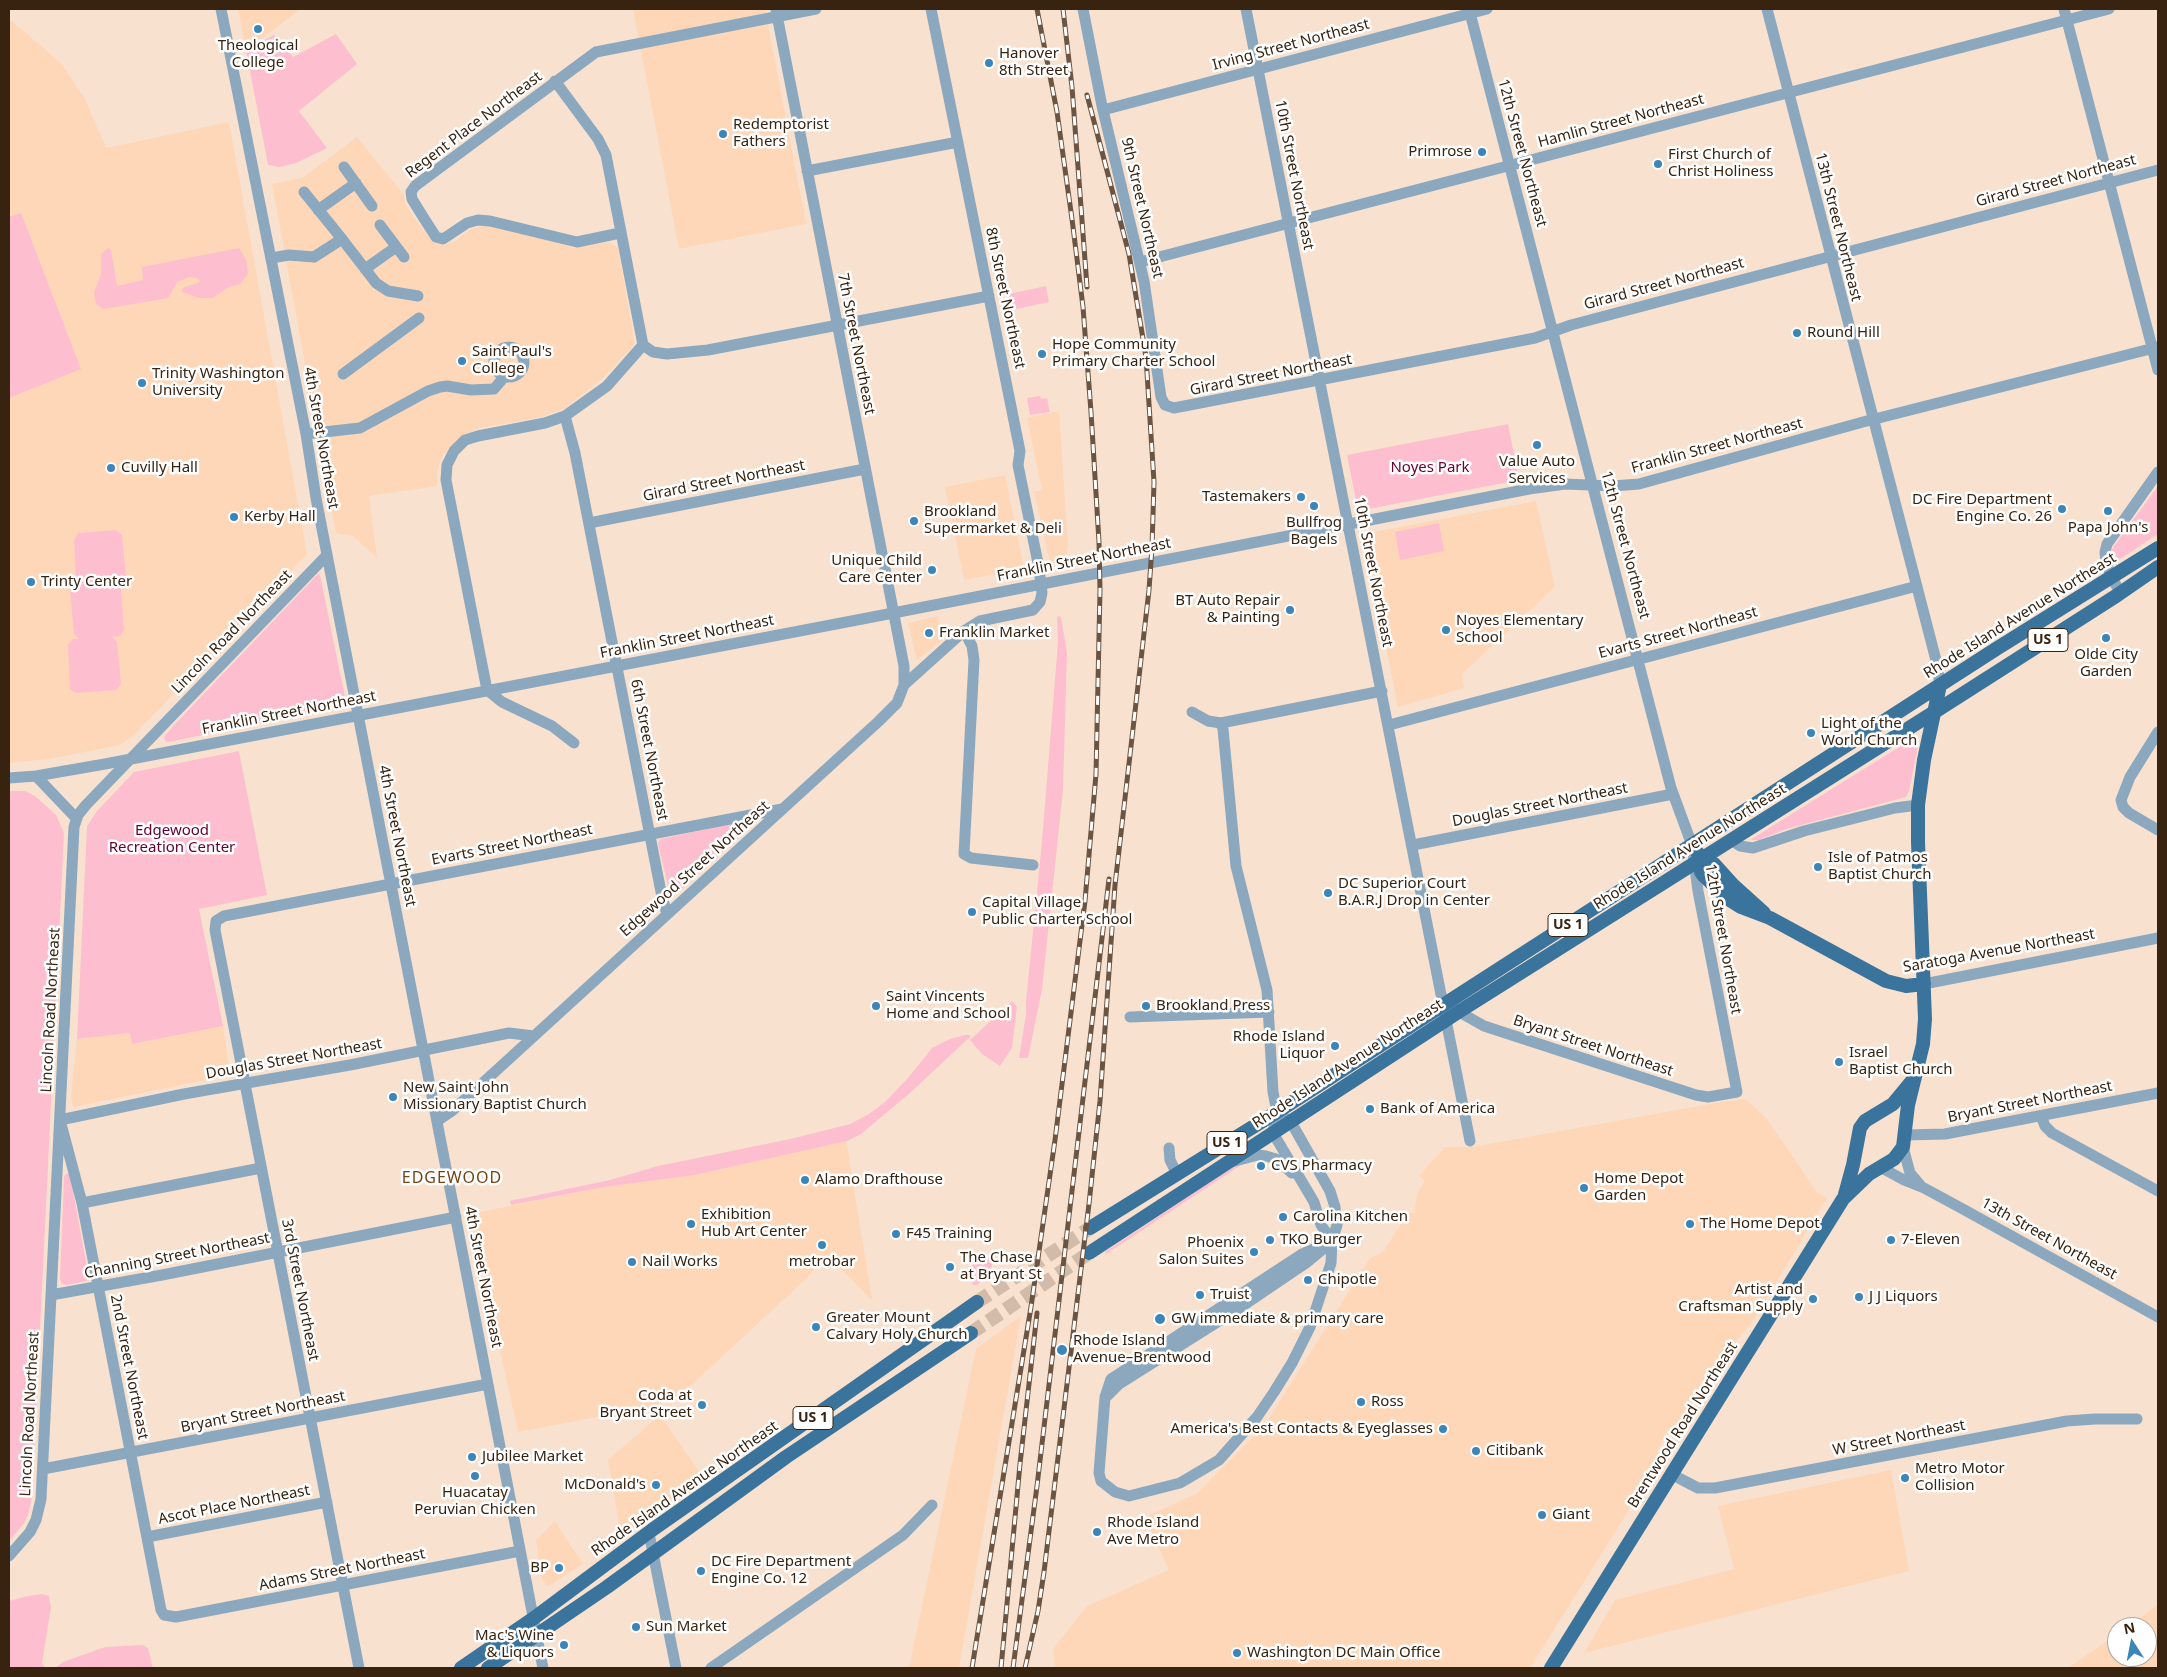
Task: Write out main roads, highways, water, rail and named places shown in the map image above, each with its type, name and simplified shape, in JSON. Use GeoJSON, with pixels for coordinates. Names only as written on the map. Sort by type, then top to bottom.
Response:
{"type":"FeatureCollection","features":[{"type":"Feature","properties":{"kind":"main road","name":"Rhode Island Avenue Northeast"},"geometry":{"type":"LineString","coordinates":[[1090,1228],[1277,1112],[1940,685],[2158,548]]}},
{"type":"Feature","properties":{"kind":"main road","name":"Rhode Island Avenue Northeast"},"geometry":{"type":"LineString","coordinates":[[1089,1253],[1460,1011],[1936,711],[2158,567]]}},
{"type":"Feature","properties":{"kind":"main road"},"geometry":{"type":"LineString","coordinates":[[2046,618],[2056,634]]}},
{"type":"Feature","properties":{"kind":"main road"},"geometry":{"type":"LineString","coordinates":[[1914,1079],[1898,1099],[1882,1112],[1865,1121],[1860,1128],[1855,1154],[1864,1162],[1879,1167],[1894,1159],[1905,1135],[1924,1032],[1918,805],[1923,766],[1940,685]]}},
{"type":"Feature","properties":{"kind":"main road","name":"Saratoga Avenue Northeast"},"geometry":{"type":"LineString","coordinates":[[1692,846],[1698,861],[1714,864],[1733,885],[1770,918],[1886,981],[1910,986],[1924,984]]}},
{"type":"Feature","properties":{"kind":"main road"},"geometry":{"type":"LineString","coordinates":[[1882,1112],[1896,1116],[1905,1135]]}},
{"type":"Feature","properties":{"kind":"main road","name":"Brentwood Road Northeast"},"geometry":{"type":"LineString","coordinates":[[1843,1199],[1855,1154]]}},
{"type":"Feature","properties":{"kind":"main road","name":"Brentwood Road Northeast"},"geometry":{"type":"LineString","coordinates":[[1551,1668],[1843,1199],[1865,1177],[1879,1167]]}},
{"type":"Feature","properties":{"kind":"main road","name":"Rhode Island Avenue Northeast"},"geometry":{"type":"LineString","coordinates":[[461,1668],[534,1618],[649,1533],[978,1302]]}},
{"type":"Feature","properties":{"kind":"main road","name":"US 1"},"geometry":{"type":"LineString","coordinates":[[488,1668],[607,1587],[652,1552],[827,1429],[971,1333]]}},
{"type":"Feature","properties":{"kind":"tunnel"},"geometry":{"type":"LineString","coordinates":[[977,1302],[1090,1228]]}},
{"type":"Feature","properties":{"kind":"tunnel"},"geometry":{"type":"LineString","coordinates":[[971,1333],[1089,1253]]}},
{"type":"Feature","properties":{"kind":"railway"},"geometry":{"type":"LineString","coordinates":[[972,1668],[1031,1307],[1055,1140],[1085,901],[1096,774],[1100,590],[1099,542],[1083,307],[1057,112],[1037,9]]}},
{"type":"Feature","properties":{"kind":"railway"},"geometry":{"type":"LineString","coordinates":[[1063,9],[1072,87],[1087,287]]}},
{"type":"Feature","properties":{"kind":"railway"},"geometry":{"type":"LineString","coordinates":[[1025,1668],[1038,1611],[1044,1572],[1089,1204],[1100,1101],[1115,885],[1149,590],[1152,547],[1154,482],[1146,357],[1129,254],[1087,95]]}},
{"type":"Feature","properties":{"kind":"railway"},"geometry":{"type":"LineString","coordinates":[[1013,1668],[1037,1486],[1109,879]]}},
{"type":"Feature","properties":{"kind":"railway"},"geometry":{"type":"LineString","coordinates":[[1001,1668],[1020,1464],[1037,1313]]}},
{"type":"Feature","properties":{"kind":"place","name":"Theological College"},"geometry":{"type":"Point","coordinates":[258,29]}},
{"type":"Feature","properties":{"kind":"place","name":"Hanover 8th Street"},"geometry":{"type":"Point","coordinates":[989,63]}},
{"type":"Feature","properties":{"kind":"place","name":"Redemptorist Fathers"},"geometry":{"type":"Point","coordinates":[723,134]}},
{"type":"Feature","properties":{"kind":"place","name":"Primrose"},"geometry":{"type":"Point","coordinates":[1482,152]}},
{"type":"Feature","properties":{"kind":"place","name":"First Church of Christ Holiness"},"geometry":{"type":"Point","coordinates":[1658,164]}},
{"type":"Feature","properties":{"kind":"place","name":"Round Hill"},"geometry":{"type":"Point","coordinates":[1797,333]}},
{"type":"Feature","properties":{"kind":"place","name":"Hope Community Primary Charter School"},"geometry":{"type":"Point","coordinates":[1042,354]}},
{"type":"Feature","properties":{"kind":"place","name":"Saint Paul's College"},"geometry":{"type":"Point","coordinates":[462,361]}},
{"type":"Feature","properties":{"kind":"place","name":"Trinity Washington University"},"geometry":{"type":"Point","coordinates":[142,383]}},
{"type":"Feature","properties":{"kind":"place","name":"Value Auto Services"},"geometry":{"type":"Point","coordinates":[1537,445]}},
{"type":"Feature","properties":{"kind":"place","name":"Cuvilly Hall"},"geometry":{"type":"Point","coordinates":[111,468]}},
{"type":"Feature","properties":{"kind":"place","name":"Tastemakers"},"geometry":{"type":"Point","coordinates":[1301,497]}},
{"type":"Feature","properties":{"kind":"place","name":"Bullfrog Bagels"},"geometry":{"type":"Point","coordinates":[1314,506]}},
{"type":"Feature","properties":{"kind":"place","name":"DC Fire Department Engine Co. 26"},"geometry":{"type":"Point","coordinates":[2062,509]}},
{"type":"Feature","properties":{"kind":"place","name":"Papa John's"},"geometry":{"type":"Point","coordinates":[2108,511]}},
{"type":"Feature","properties":{"kind":"place","name":"Kerby Hall"},"geometry":{"type":"Point","coordinates":[234,517]}},
{"type":"Feature","properties":{"kind":"place","name":"Brookland Supermarket & Deli"},"geometry":{"type":"Point","coordinates":[914,521]}},
{"type":"Feature","properties":{"kind":"place","name":"Unique Child Care Center"},"geometry":{"type":"Point","coordinates":[932,570]}},
{"type":"Feature","properties":{"kind":"place","name":"Trinty Center"},"geometry":{"type":"Point","coordinates":[31,582]}},
{"type":"Feature","properties":{"kind":"place","name":"BT Auto Repair & Painting"},"geometry":{"type":"Point","coordinates":[1290,610]}},
{"type":"Feature","properties":{"kind":"place","name":"Noyes Elementary School"},"geometry":{"type":"Point","coordinates":[1446,630]}},
{"type":"Feature","properties":{"kind":"place","name":"Franklin Market"},"geometry":{"type":"Point","coordinates":[929,633]}},
{"type":"Feature","properties":{"kind":"place","name":"Olde City Garden"},"geometry":{"type":"Point","coordinates":[2106,638]}},
{"type":"Feature","properties":{"kind":"place","name":"Light of the World Church"},"geometry":{"type":"Point","coordinates":[1811,733]}},
{"type":"Feature","properties":{"kind":"place","name":"Isle of Patmos Baptist Church"},"geometry":{"type":"Point","coordinates":[1818,867]}},
{"type":"Feature","properties":{"kind":"place","name":"DC Superior Court B.A.R.J Drop in Center"},"geometry":{"type":"Point","coordinates":[1328,893]}},
{"type":"Feature","properties":{"kind":"place","name":"Capital Village Public Charter School"},"geometry":{"type":"Point","coordinates":[972,912]}},
{"type":"Feature","properties":{"kind":"place","name":"Saint Vincents Home and School"},"geometry":{"type":"Point","coordinates":[876,1006]}},
{"type":"Feature","properties":{"kind":"place","name":"Brookland Press"},"geometry":{"type":"Point","coordinates":[1146,1006]}},
{"type":"Feature","properties":{"kind":"place","name":"Rhode Island Liquor"},"geometry":{"type":"Point","coordinates":[1335,1046]}},
{"type":"Feature","properties":{"kind":"place","name":"Israel Baptist Church"},"geometry":{"type":"Point","coordinates":[1839,1062]}},
{"type":"Feature","properties":{"kind":"place","name":"New Saint John Missionary Baptist Church"},"geometry":{"type":"Point","coordinates":[393,1097]}},
{"type":"Feature","properties":{"kind":"place","name":"Bank of America"},"geometry":{"type":"Point","coordinates":[1370,1109]}},
{"type":"Feature","properties":{"kind":"place","name":"CVS Pharmacy"},"geometry":{"type":"Point","coordinates":[1261,1166]}},
{"type":"Feature","properties":{"kind":"place","name":"Alamo Drafthouse"},"geometry":{"type":"Point","coordinates":[805,1180]}},
{"type":"Feature","properties":{"kind":"place","name":"Home Depot Garden"},"geometry":{"type":"Point","coordinates":[1584,1188]}},
{"type":"Feature","properties":{"kind":"place","name":"Carolina Kitchen"},"geometry":{"type":"Point","coordinates":[1283,1217]}},
{"type":"Feature","properties":{"kind":"place","name":"Exhibition Hub Art Center"},"geometry":{"type":"Point","coordinates":[691,1224]}},
{"type":"Feature","properties":{"kind":"place","name":"The Home Depot"},"geometry":{"type":"Point","coordinates":[1690,1224]}},
{"type":"Feature","properties":{"kind":"place","name":"F45 Training"},"geometry":{"type":"Point","coordinates":[896,1234]}},
{"type":"Feature","properties":{"kind":"place","name":"TKO Burger"},"geometry":{"type":"Point","coordinates":[1270,1240]}},
{"type":"Feature","properties":{"kind":"place","name":"7-Eleven"},"geometry":{"type":"Point","coordinates":[1891,1240]}},
{"type":"Feature","properties":{"kind":"place","name":"metrobar"},"geometry":{"type":"Point","coordinates":[822,1245]}},
{"type":"Feature","properties":{"kind":"place","name":"Phoenix Salon Suites"},"geometry":{"type":"Point","coordinates":[1254,1252]}},
{"type":"Feature","properties":{"kind":"place","name":"Nail Works"},"geometry":{"type":"Point","coordinates":[632,1262]}},
{"type":"Feature","properties":{"kind":"place","name":"The Chase at Bryant St"},"geometry":{"type":"Point","coordinates":[950,1267]}},
{"type":"Feature","properties":{"kind":"place","name":"Chipotle"},"geometry":{"type":"Point","coordinates":[1308,1280]}},
{"type":"Feature","properties":{"kind":"place","name":"Truist"},"geometry":{"type":"Point","coordinates":[1200,1295]}},
{"type":"Feature","properties":{"kind":"place","name":"J J Liquors"},"geometry":{"type":"Point","coordinates":[1859,1297]}},
{"type":"Feature","properties":{"kind":"place","name":"Artist and Craftsman Supply"},"geometry":{"type":"Point","coordinates":[1813,1299]}},
{"type":"Feature","properties":{"kind":"place","name":"GW immediate & primary care"},"geometry":{"type":"Point","coordinates":[1160,1319]}},
{"type":"Feature","properties":{"kind":"place","name":"Greater Mount Calvary Holy Church"},"geometry":{"type":"Point","coordinates":[816,1327]}},
{"type":"Feature","properties":{"kind":"place","name":"Rhode Island Avenue–Brentwood"},"geometry":{"type":"Point","coordinates":[1062,1350]}},
{"type":"Feature","properties":{"kind":"place","name":"Ross"},"geometry":{"type":"Point","coordinates":[1361,1402]}},
{"type":"Feature","properties":{"kind":"place","name":"Coda at Bryant Street"},"geometry":{"type":"Point","coordinates":[702,1405]}},
{"type":"Feature","properties":{"kind":"place","name":"America's Best Contacts & Eyeglasses"},"geometry":{"type":"Point","coordinates":[1443,1429]}},
{"type":"Feature","properties":{"kind":"place","name":"Citibank"},"geometry":{"type":"Point","coordinates":[1476,1451]}},
{"type":"Feature","properties":{"kind":"place","name":"Jubilee Market"},"geometry":{"type":"Point","coordinates":[472,1457]}},
{"type":"Feature","properties":{"kind":"place","name":"Huacatay Peruvian Chicken"},"geometry":{"type":"Point","coordinates":[475,1476]}},
{"type":"Feature","properties":{"kind":"place","name":"Metro Motor Collision"},"geometry":{"type":"Point","coordinates":[1905,1478]}},
{"type":"Feature","properties":{"kind":"place","name":"McDonald's"},"geometry":{"type":"Point","coordinates":[656,1485]}},
{"type":"Feature","properties":{"kind":"place","name":"Giant"},"geometry":{"type":"Point","coordinates":[1542,1515]}},
{"type":"Feature","properties":{"kind":"place","name":"Rhode Island Ave Metro"},"geometry":{"type":"Point","coordinates":[1097,1532]}},
{"type":"Feature","properties":{"kind":"place","name":"BP"},"geometry":{"type":"Point","coordinates":[559,1568]}},
{"type":"Feature","properties":{"kind":"place","name":"DC Fire Department Engine Co. 12"},"geometry":{"type":"Point","coordinates":[701,1571]}},
{"type":"Feature","properties":{"kind":"place","name":"Sun Market"},"geometry":{"type":"Point","coordinates":[636,1627]}},
{"type":"Feature","properties":{"kind":"place","name":"Mac's Wine & Liquors"},"geometry":{"type":"Point","coordinates":[564,1645]}},
{"type":"Feature","properties":{"kind":"place","name":"Washington DC Main Office"},"geometry":{"type":"Point","coordinates":[1237,1653]}},
{"type":"Feature","properties":{"kind":"district","name":"EDGEWOOD"},"geometry":{"type":"Point","coordinates":[452,1178]}},
{"type":"Feature","properties":{"kind":"park label","name":"Noyes Park"},"geometry":{"type":"Point","coordinates":[1430,468]}},
{"type":"Feature","properties":{"kind":"park label","name":"Edgewood Recreation Center"},"geometry":{"type":"Point","coordinates":[172,840]}}]}
